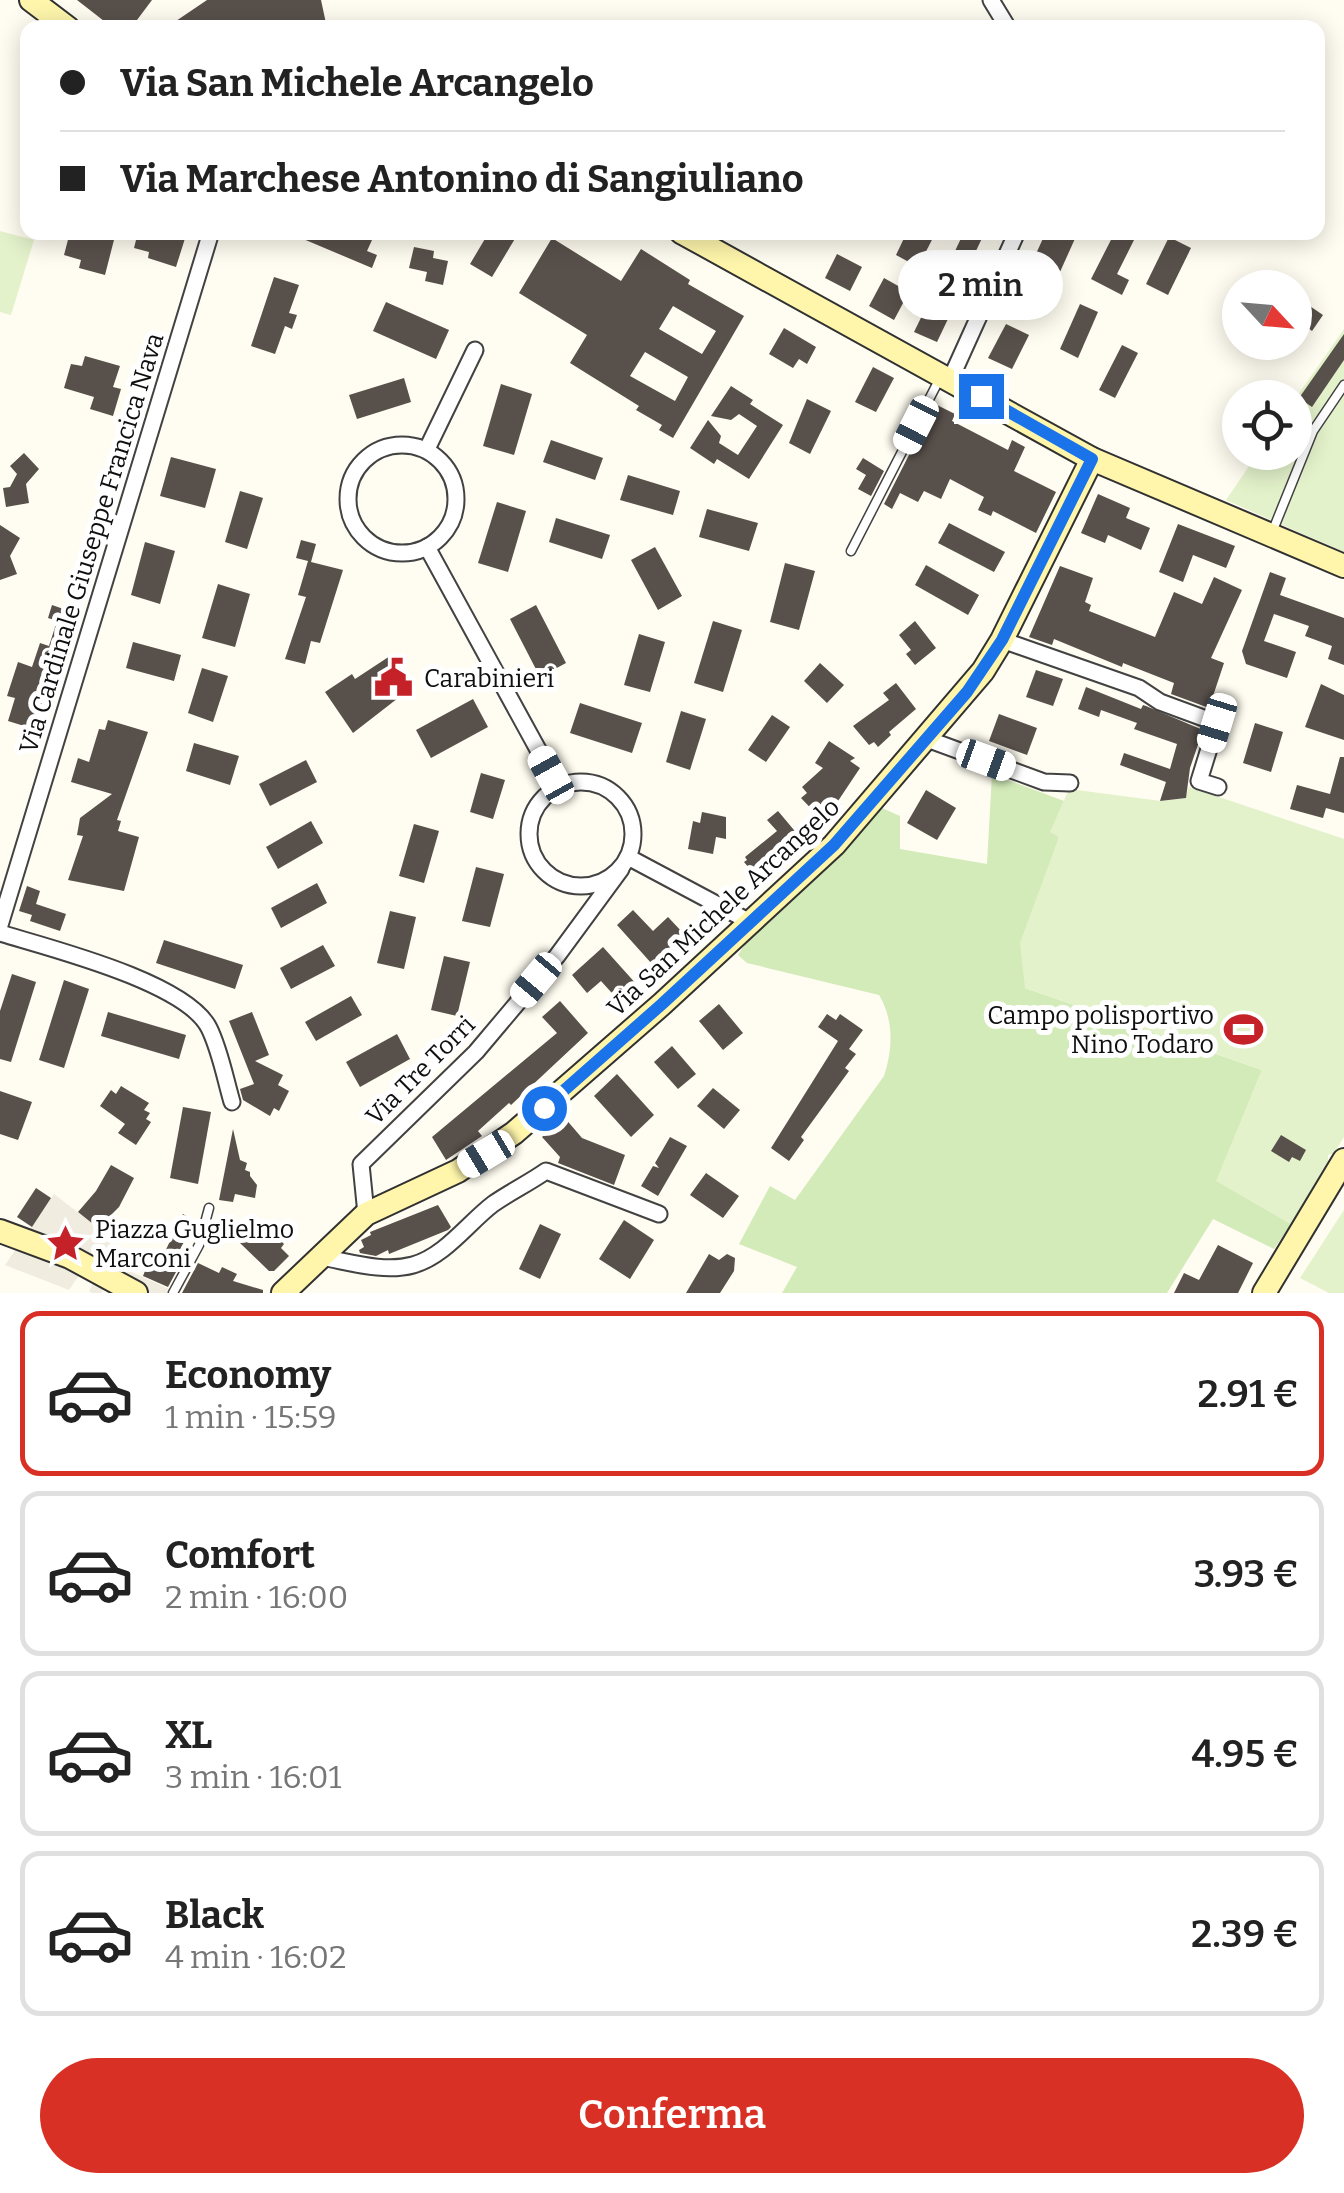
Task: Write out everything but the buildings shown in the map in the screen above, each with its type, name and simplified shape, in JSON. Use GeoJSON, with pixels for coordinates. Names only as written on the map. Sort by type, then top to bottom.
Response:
{"type":"FeatureCollection","features":[{"type":"Feature","properties":{"kind":"main road"},"geometry":{"type":"LineString","coordinates":[[31,0],[57,20]]}},
{"type":"Feature","properties":{"kind":"main road"},"geometry":{"type":"LineString","coordinates":[[696,240],[1092,459],[1344,566]]}},
{"type":"Feature","properties":{"kind":"main road","name":"Via San Michele Arcangelo"},"geometry":{"type":"LineString","coordinates":[[284,1293],[366,1214],[458,1171],[514,1133],[662,1004],[834,845],[983,671],[1092,459]]}},
{"type":"Feature","properties":{"kind":"main road"},"geometry":{"type":"LineString","coordinates":[[1264,1293],[1344,1160]]}},
{"type":"Feature","properties":{"kind":"main road"},"geometry":{"type":"LineString","coordinates":[[0,1231],[70,1257],[136,1293]]}},
{"type":"Feature","properties":{"kind":"street","name":"Via Cardinale Giuseppe Francica Nava"},"geometry":{"type":"LineString","coordinates":[[0,929],[208,240]]}},
{"type":"Feature","properties":{"kind":"street"},"geometry":{"type":"LineString","coordinates":[[947,376],[1013,240]]}},
{"type":"Feature","properties":{"kind":"street"},"geometry":{"type":"LineString","coordinates":[[427,449],[475,350]]}},
{"type":"Feature","properties":{"kind":"street"},"geometry":{"type":"LineString","coordinates":[[409,444],[427,449],[451,473],[456,507],[451,523],[441,537],[410,553],[374,546],[360,534],[351,518],[351,481],[360,464],[373,452],[390,445],[409,444]]}},
{"type":"Feature","properties":{"kind":"street"},"geometry":{"type":"LineString","coordinates":[[427,547],[558,786]]}},
{"type":"Feature","properties":{"kind":"street"},"geometry":{"type":"LineString","coordinates":[[1002,640],[1138,688],[1160,702],[1217,723],[1200,781],[1218,787]]}},
{"type":"Feature","properties":{"kind":"street"},"geometry":{"type":"LineString","coordinates":[[928,739],[1044,782],[1070,783]]}},
{"type":"Feature","properties":{"kind":"street"},"geometry":{"type":"LineString","coordinates":[[576,781],[594,782],[625,803],[634,839],[625,863],[582,923],[578,901],[539,865],[529,828],[538,804],[558,786],[576,781]]}},
{"type":"Feature","properties":{"kind":"street"},"geometry":{"type":"LineString","coordinates":[[625,863],[750,922]]}},
{"type":"Feature","properties":{"kind":"street"},"geometry":{"type":"LineString","coordinates":[[560,882],[572,886],[598,883],[625,863]]}},
{"type":"Feature","properties":{"kind":"street","name":"Via Tre Torri"},"geometry":{"type":"LineString","coordinates":[[366,1214],[361,1164],[476,1052],[582,923]]}},
{"type":"Feature","properties":{"kind":"street"},"geometry":{"type":"LineString","coordinates":[[0,929],[101,964],[186,1003],[208,1027],[232,1102]]}},
{"type":"Feature","properties":{"kind":"street"},"geometry":{"type":"LineString","coordinates":[[321,1257],[378,1267],[421,1262],[446,1246],[495,1202],[546,1171],[659,1214]]}},
{"type":"Feature","properties":{"kind":"lane"},"geometry":{"type":"LineString","coordinates":[[851,551],[947,376]]}},
{"type":"Feature","properties":{"kind":"lane"},"geometry":{"type":"LineString","coordinates":[[1271,535],[1313,431],[1344,386]]}},
{"type":"Feature","properties":{"kind":"lane"},"geometry":{"type":"LineString","coordinates":[[173,1293],[199,1245],[209,1208]]}},
{"type":"Feature","properties":{"kind":"green space"},"geometry":{"type":"Polygon","coordinates":[[[0,231],[20,236],[20,240],[34,240],[11,315],[0,312],[0,231]]]}},
{"type":"Feature","properties":{"kind":"green space"},"geometry":{"type":"Polygon","coordinates":[[[1344,329],[1344,552],[1226,500],[1246,470],[1312,470],[1312,380],[1308,380],[1344,329]]]}},
{"type":"Feature","properties":{"kind":"green space"},"geometry":{"type":"Polygon","coordinates":[[[992,774],[1064,801],[1051,831],[1059,836],[1025,988],[1262,1070],[1217,1181],[1291,1224],[1274,1249],[1213,1219],[1167,1293],[782,1293],[797,1267],[739,1244],[770,1186],[795,1200],[884,1076],[890,1024],[879,995],[747,963],[738,955],[749,938],[882,808],[900,816],[900,849],[987,864],[992,774]]]}},
{"type":"Feature","properties":{"kind":"green space","name":"Campo polisportivo Nino Todaro"},"geometry":{"type":"Polygon","coordinates":[[[1189,787],[1344,839],[1344,1137],[1334,1153],[1328,1155],[1328,1166],[1291,1224],[1216,1181],[1262,1070],[1025,988],[1020,943],[1059,837],[1050,832],[1069,789],[1161,801],[1185,798],[1189,787]]]}},
{"type":"Feature","properties":{"kind":"green space"},"geometry":{"type":"Polygon","coordinates":[[[1344,1210],[1344,1293],[1329,1293],[1300,1278],[1344,1210]]]}},
{"type":"Feature","properties":{"kind":"shaded area","name":"Piazza Guglielmo Marconi"},"geometry":{"type":"Polygon","coordinates":[[[54,1194],[98,1228],[102,1225],[113,1234],[105,1260],[178,1293],[112,1293],[105,1288],[101,1293],[92,1293],[89,1291],[94,1281],[80,1274],[69,1290],[5,1265],[54,1194]]]}},
{"type":"Feature","properties":{"kind":"place","name":"Carabinieri"},"geometry":{"type":"Point","coordinates":[394,678]}},
{"type":"Feature","properties":{"kind":"place","name":"Campo polisportivo Nino Todaro"},"geometry":{"type":"Point","coordinates":[1244,1029]}},
{"type":"Feature","properties":{"kind":"place","name":"Piazza Guglielmo Marconi"},"geometry":{"type":"Point","coordinates":[65,1243]}},
{"type":"Feature","properties":{"kind":"route"},"geometry":{"type":"LineString","coordinates":[[544,1108],[834,845],[983,671],[1092,459],[981,396]]}}]}
